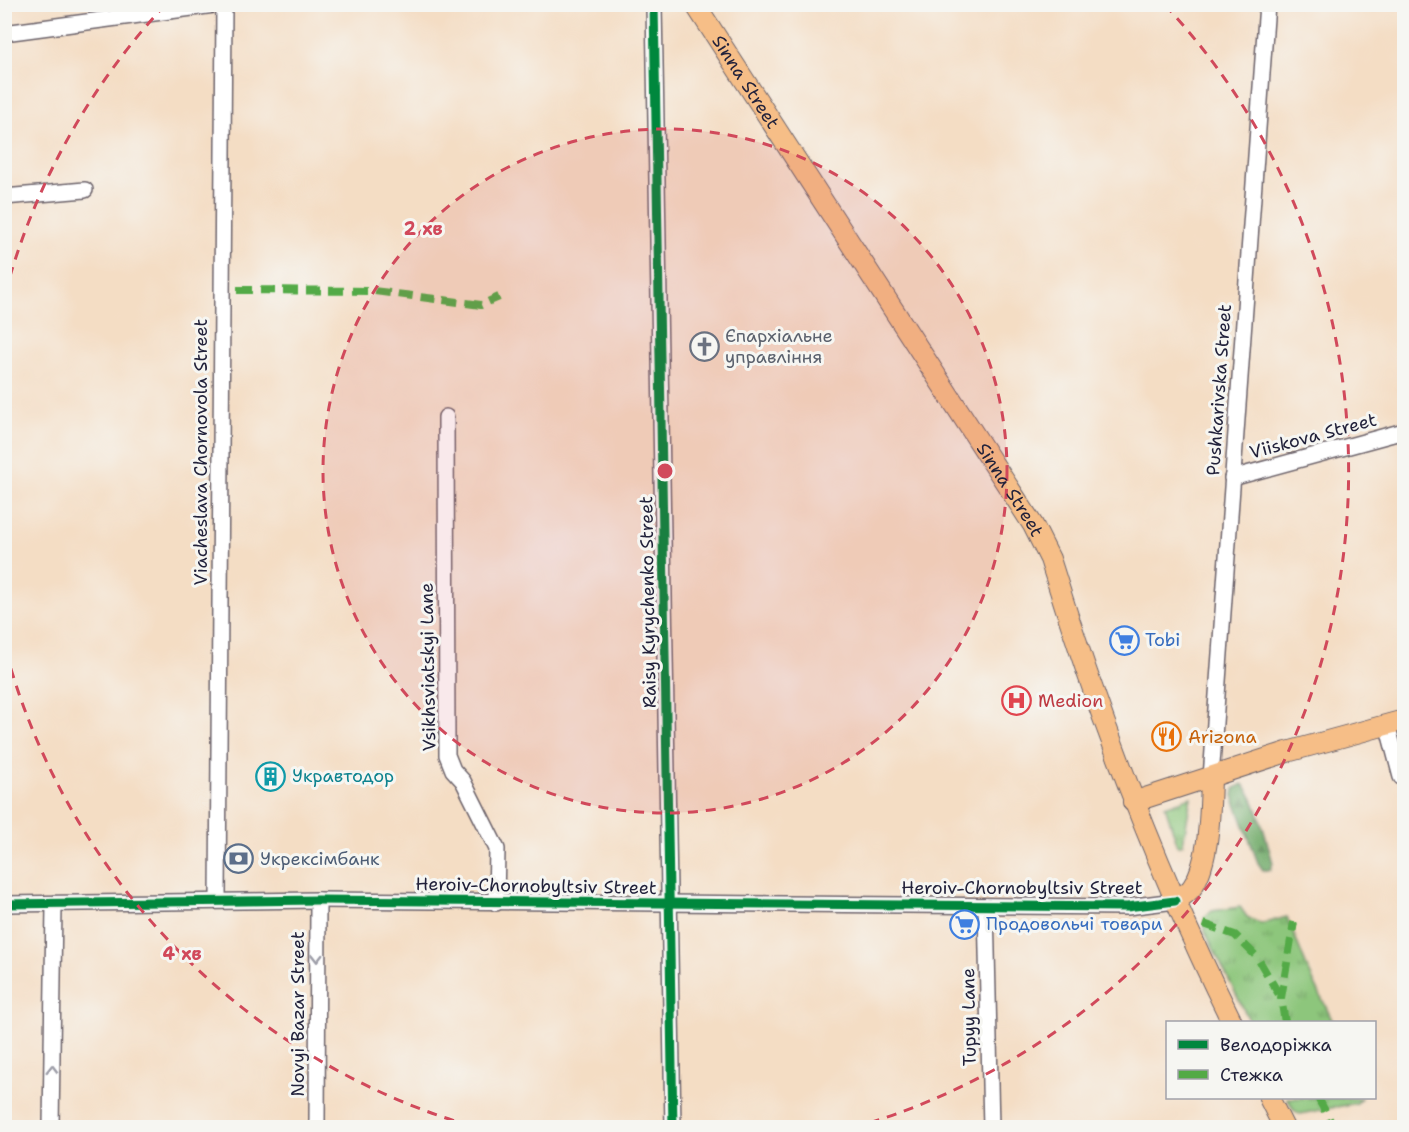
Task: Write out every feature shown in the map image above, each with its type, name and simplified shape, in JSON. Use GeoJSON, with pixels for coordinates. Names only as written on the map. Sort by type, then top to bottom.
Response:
{"type":"FeatureCollection","features":[{"type":"Feature","properties":{"kind":"main road","name":"Sinna Street"},"geometry":{"type":"LineString","coordinates":[[695,4],[1033,525],[1050,559],[1133,802],[1175,901],[1231,1021]]}},
{"type":"Feature","properties":{"kind":"main road"},"geometry":{"type":"LineString","coordinates":[[1133,802],[1287,752],[1396,722]]}},
{"type":"Feature","properties":{"kind":"main road"},"geometry":{"type":"LineString","coordinates":[[1175,901],[1195,884],[1205,850],[1211,778]]}},
{"type":"Feature","properties":{"kind":"main road"},"geometry":{"type":"LineString","coordinates":[[1270,1099],[1284,1128]]}},
{"type":"Feature","properties":{"kind":"street"},"geometry":{"type":"LineString","coordinates":[[4,33],[223,4]]}},
{"type":"Feature","properties":{"kind":"street","name":"Viacheslava Chornovola Street"},"geometry":{"type":"LineString","coordinates":[[218,900],[223,4]]}},
{"type":"Feature","properties":{"kind":"street","name":"Raisy Kyrychenko Street"},"geometry":{"type":"LineString","coordinates":[[654,4],[673,1128]]}},
{"type":"Feature","properties":{"kind":"street","name":"Pushkarivska Street"},"geometry":{"type":"LineString","coordinates":[[1211,778],[1267,4]]}},
{"type":"Feature","properties":{"kind":"street"},"geometry":{"type":"LineString","coordinates":[[4,197],[85,190]]}},
{"type":"Feature","properties":{"kind":"street","name":"Vsikhsviatskyi Lane"},"geometry":{"type":"LineString","coordinates":[[446,417],[447,755],[453,770],[464,781],[497,849],[496,903]]}},
{"type":"Feature","properties":{"kind":"street","name":"Viiskova Street"},"geometry":{"type":"LineString","coordinates":[[1232,478],[1404,431]]}},
{"type":"Feature","properties":{"kind":"street"},"geometry":{"type":"LineString","coordinates":[[1396,722],[1401,777]]}},
{"type":"Feature","properties":{"kind":"street","name":"Heroiv-Chornobyltsiv Street"},"geometry":{"type":"LineString","coordinates":[[4,904],[318,900],[1127,907],[1175,901]]}},
{"type":"Feature","properties":{"kind":"street","name":"Novyi Bazar Street"},"geometry":{"type":"LineString","coordinates":[[317,1128],[318,900]]}},
{"type":"Feature","properties":{"kind":"street"},"geometry":{"type":"LineString","coordinates":[[51,1128],[54,904]]}},
{"type":"Feature","properties":{"kind":"street","name":"Tupyy Lane"},"geometry":{"type":"LineString","coordinates":[[986,906],[991,1128]]}},
{"type":"Feature","properties":{"kind":"green space"},"geometry":{"type":"Polygon","coordinates":[[[1242,784],[1252,797],[1261,820],[1273,863],[1270,870],[1263,870],[1258,863],[1233,796],[1234,789],[1242,784]]]}},
{"type":"Feature","properties":{"kind":"green space"},"geometry":{"type":"Polygon","coordinates":[[[1191,797],[1183,844],[1178,846],[1165,806],[1191,797]]]}},
{"type":"Feature","properties":{"kind":"green space"},"geometry":{"type":"Polygon","coordinates":[[[1240,907],[1247,917],[1261,924],[1287,917],[1333,1021],[1250,1021],[1205,932],[1204,917],[1212,911],[1240,907]]]}},
{"type":"Feature","properties":{"kind":"green space"},"geometry":{"type":"Polygon","coordinates":[[[1288,1099],[1360,1099],[1357,1103],[1300,1114],[1294,1110],[1288,1099]]]}},
{"type":"Feature","properties":{"kind":"marked path"},"geometry":{"type":"LineString","coordinates":[[237,290],[374,291],[481,305],[499,297]]}},
{"type":"Feature","properties":{"kind":"marked path"},"geometry":{"type":"LineString","coordinates":[[1285,1021],[1281,998],[1294,922]]}},
{"type":"Feature","properties":{"kind":"marked path"},"geometry":{"type":"LineString","coordinates":[[1204,924],[1235,935],[1257,957],[1281,998]]}},
{"type":"Feature","properties":{"kind":"marked path"},"geometry":{"type":"LineString","coordinates":[[1319,1099],[1334,1128]]}},
{"type":"Feature","properties":{"kind":"cycle path"},"geometry":{"type":"LineString","coordinates":[[654,4],[673,1128]]}},
{"type":"Feature","properties":{"kind":"cycle path"},"geometry":{"type":"LineString","coordinates":[[4,904],[318,900],[1127,907],[1175,901]]}},
{"type":"Feature","properties":{"kind":"place","name":"Єпархіальне управління"},"geometry":{"type":"Point","coordinates":[704,346]}},
{"type":"Feature","properties":{"kind":"place","name":"Tobi"},"geometry":{"type":"Point","coordinates":[1124,640]}},
{"type":"Feature","properties":{"kind":"place","name":"Medion"},"geometry":{"type":"Point","coordinates":[1017,701]}},
{"type":"Feature","properties":{"kind":"place","name":"Arizona"},"geometry":{"type":"Point","coordinates":[1167,737]}},
{"type":"Feature","properties":{"kind":"place","name":"Укравтодор"},"geometry":{"type":"Point","coordinates":[271,776]}},
{"type":"Feature","properties":{"kind":"place","name":"Укрексімбанк"},"geometry":{"type":"Point","coordinates":[239,859]}},
{"type":"Feature","properties":{"kind":"place","name":"Продовольчі товари"},"geometry":{"type":"Point","coordinates":[965,924]}}]}
